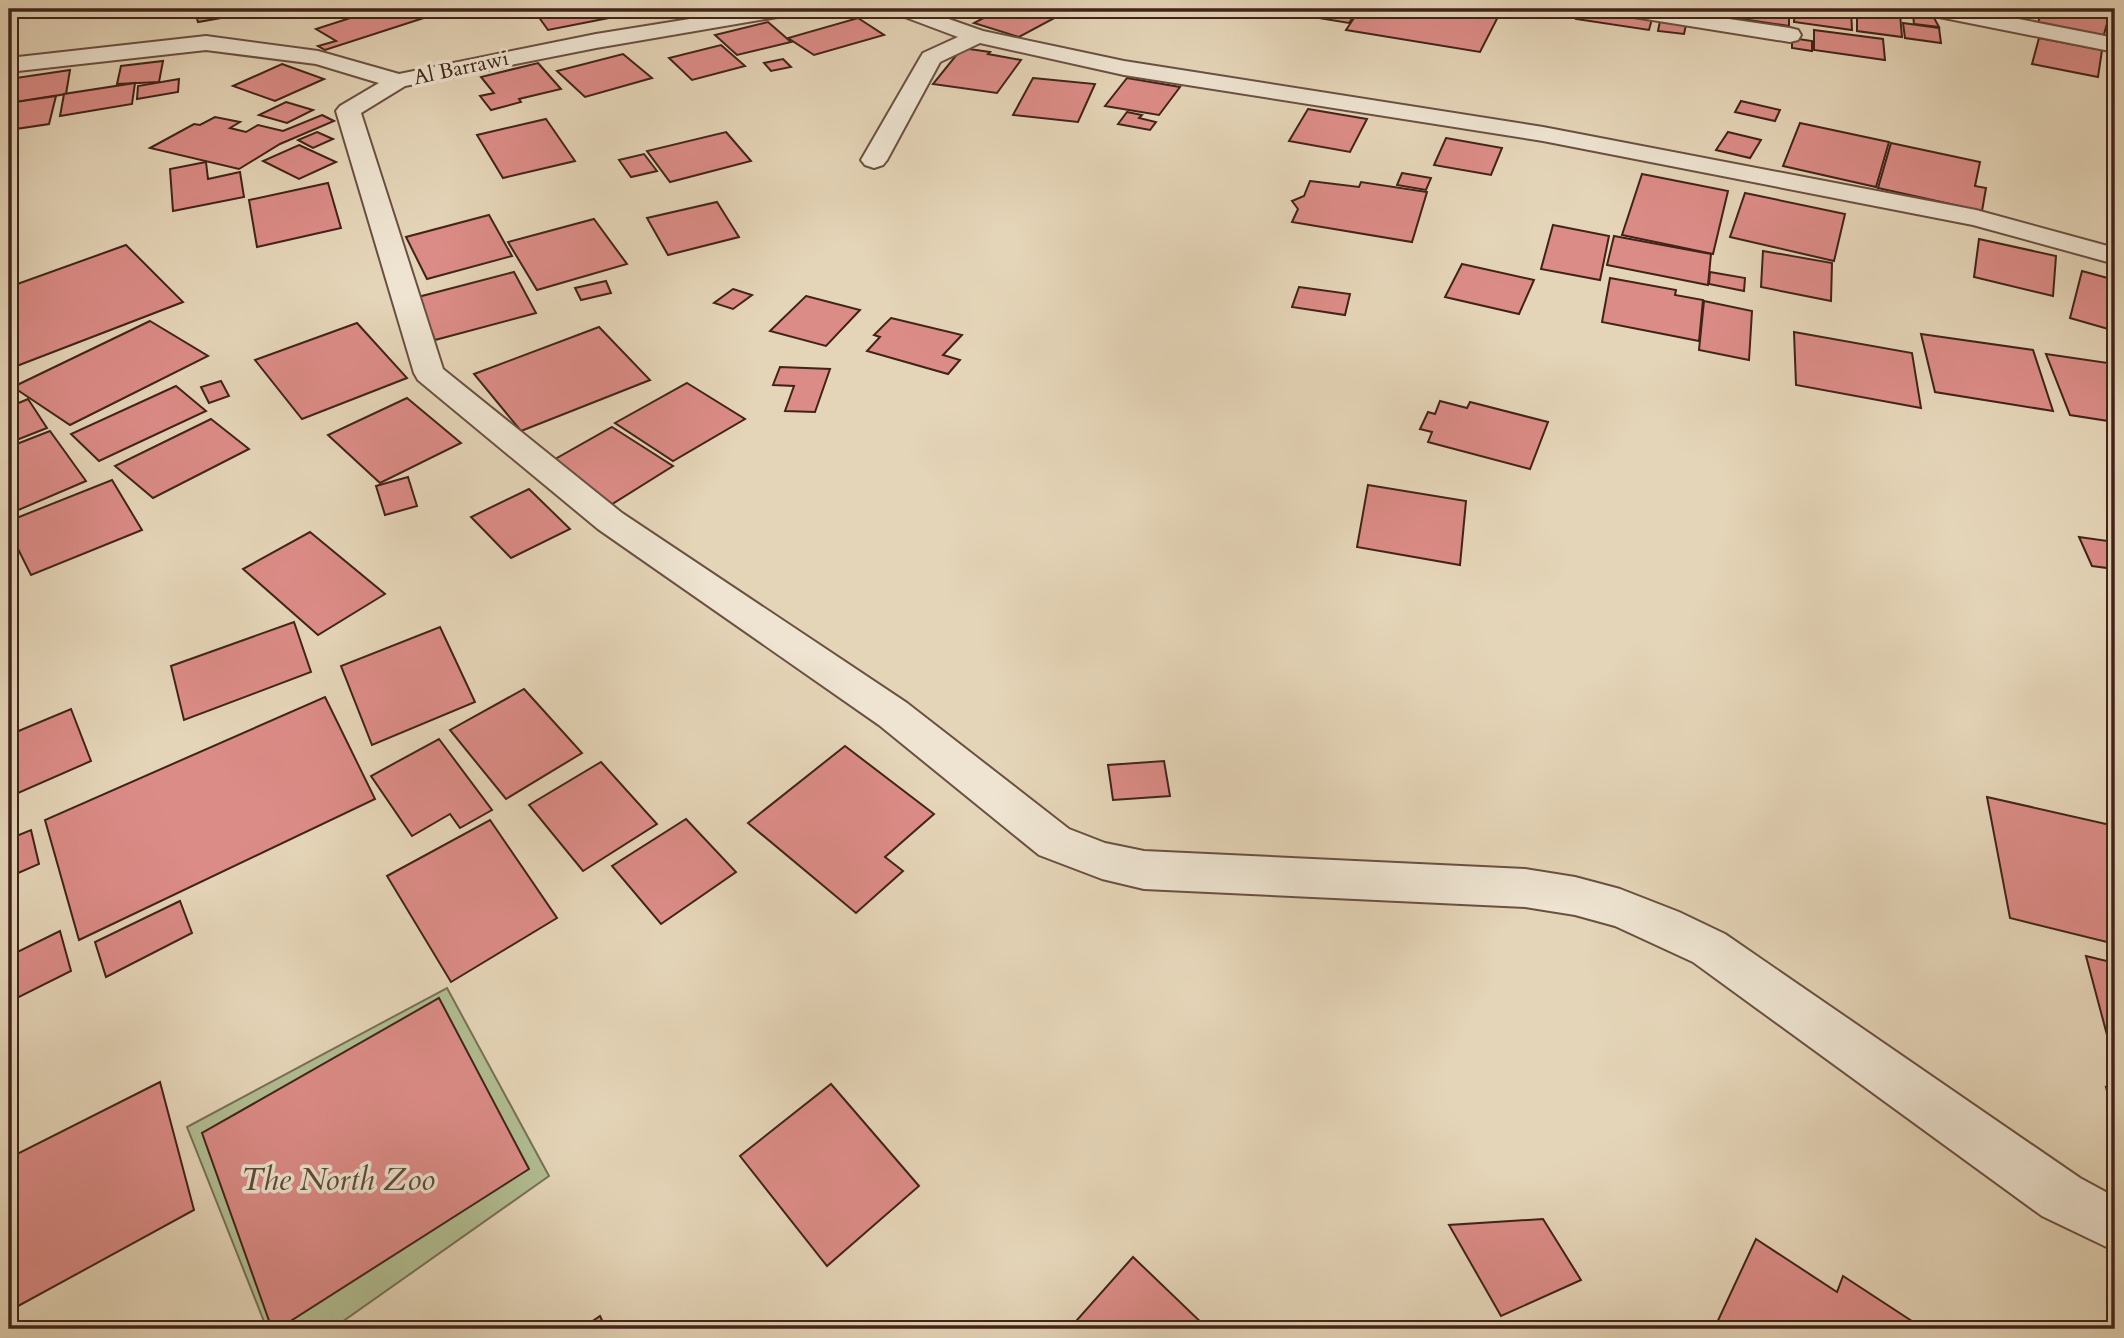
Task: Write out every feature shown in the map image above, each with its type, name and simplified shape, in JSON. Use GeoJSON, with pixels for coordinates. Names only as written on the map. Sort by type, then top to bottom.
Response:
{"type":"FeatureCollection","features":[{"type":"Feature","properties":{"kind":"street","name":"Al Barrawi"},"geometry":{"type":"LineString","coordinates":[[9,65],[206,43],[318,58],[398,81],[596,41],[789,9]]}},
{"type":"Feature","properties":{"kind":"street"},"geometry":{"type":"LineString","coordinates":[[901,9],[977,36],[1124,68],[1544,134],[1976,218],[2115,256]]}},
{"type":"Feature","properties":{"kind":"street"},"geometry":{"type":"LineString","coordinates":[[1621,9],[1790,35]]}},
{"type":"Feature","properties":{"kind":"street"},"geometry":{"type":"LineString","coordinates":[[1928,9],[1973,13],[2115,45]]}},
{"type":"Feature","properties":{"kind":"street"},"geometry":{"type":"LineString","coordinates":[[874,160],[931,58],[977,36]]}},
{"type":"Feature","properties":{"kind":"street"},"geometry":{"type":"LineString","coordinates":[[398,81],[348,111],[429,373],[610,521],[893,714],[1054,842],[1102,861],[1144,870],[1525,888],[1564,892],[1605,902],[1657,921],[1709,948],[2061,1196],[2115,1225]]}},
{"type":"Feature","properties":{"kind":"green space","name":"The North Zoo"},"geometry":{"type":"Polygon","coordinates":[[[447,988],[549,1176],[332,1329],[267,1329],[187,1127],[447,988]]]}},
{"type":"Feature","properties":{"kind":"building"},"geometry":{"type":"Polygon","coordinates":[[[224,9],[227,17],[198,22],[195,12],[224,9]]]}},
{"type":"Feature","properties":{"kind":"building"},"geometry":{"type":"Polygon","coordinates":[[[378,9],[421,9],[433,15],[325,50],[318,46],[336,41],[316,29],[378,9]]]}},
{"type":"Feature","properties":{"kind":"building"},"geometry":{"type":"Polygon","coordinates":[[[533,9],[614,9],[619,16],[548,30],[533,9]]]}},
{"type":"Feature","properties":{"kind":"building"},"geometry":{"type":"Polygon","coordinates":[[[928,9],[971,9],[933,15],[928,9]]]}},
{"type":"Feature","properties":{"kind":"building"},"geometry":{"type":"Polygon","coordinates":[[[1017,9],[1046,9],[1062,14],[1019,37],[974,23],[989,15],[999,18],[1017,9]]]}},
{"type":"Feature","properties":{"kind":"building"},"geometry":{"type":"Polygon","coordinates":[[[1264,9],[1359,9],[1349,23],[1264,9]]]}},
{"type":"Feature","properties":{"kind":"building"},"geometry":{"type":"Polygon","coordinates":[[[1360,9],[1502,9],[1480,52],[1346,30],[1360,9]]]}},
{"type":"Feature","properties":{"kind":"building"},"geometry":{"type":"Polygon","coordinates":[[[1540,9],[1563,9],[1566,17],[1543,16],[1540,9]]]}},
{"type":"Feature","properties":{"kind":"building"},"geometry":{"type":"Polygon","coordinates":[[[1586,9],[1653,15],[1649,30],[1576,19],[1578,13],[1584,14],[1586,9]]]}},
{"type":"Feature","properties":{"kind":"building"},"geometry":{"type":"Polygon","coordinates":[[[1655,9],[1728,9],[1730,16],[1655,9]]]}},
{"type":"Feature","properties":{"kind":"building"},"geometry":{"type":"Polygon","coordinates":[[[1736,9],[1789,9],[1789,26],[1735,18],[1736,9]]]}},
{"type":"Feature","properties":{"kind":"building"},"geometry":{"type":"Polygon","coordinates":[[[1795,9],[1851,9],[1852,30],[1794,22],[1795,9]]]}},
{"type":"Feature","properties":{"kind":"building"},"geometry":{"type":"Polygon","coordinates":[[[1857,9],[1900,14],[1902,37],[1857,31],[1857,9]]]}},
{"type":"Feature","properties":{"kind":"building"},"geometry":{"type":"Polygon","coordinates":[[[1990,9],[2025,9],[2023,15],[1990,9]]]}},
{"type":"Feature","properties":{"kind":"building"},"geometry":{"type":"Polygon","coordinates":[[[2043,9],[2111,9],[2103,38],[2037,25],[2043,9]]]}},
{"type":"Feature","properties":{"kind":"building"},"geometry":{"type":"Polygon","coordinates":[[[1913,14],[1933,16],[1939,27],[1914,24],[1913,14]]]}},
{"type":"Feature","properties":{"kind":"building"},"geometry":{"type":"Polygon","coordinates":[[[858,18],[884,35],[814,55],[788,38],[858,18]]]}},
{"type":"Feature","properties":{"kind":"building"},"geometry":{"type":"Polygon","coordinates":[[[1660,21],[1686,25],[1684,34],[1658,31],[1660,21]]]}},
{"type":"Feature","properties":{"kind":"building"},"geometry":{"type":"Polygon","coordinates":[[[768,22],[791,42],[737,55],[715,35],[768,22]]]}},
{"type":"Feature","properties":{"kind":"building"},"geometry":{"type":"Polygon","coordinates":[[[1903,23],[1939,28],[1941,43],[1905,38],[1903,23]]]}},
{"type":"Feature","properties":{"kind":"building"},"geometry":{"type":"Polygon","coordinates":[[[1814,30],[1883,39],[1885,60],[1814,50],[1814,30]]]}},
{"type":"Feature","properties":{"kind":"building"},"geometry":{"type":"Polygon","coordinates":[[[1792,38],[1812,41],[1812,51],[1792,48],[1792,38]]]}},
{"type":"Feature","properties":{"kind":"building"},"geometry":{"type":"Polygon","coordinates":[[[2039,38],[2102,50],[2098,77],[2032,64],[2039,38]]]}},
{"type":"Feature","properties":{"kind":"building"},"geometry":{"type":"Polygon","coordinates":[[[721,45],[745,66],[692,80],[669,58],[721,45]]]}},
{"type":"Feature","properties":{"kind":"building"},"geometry":{"type":"Polygon","coordinates":[[[962,48],[1021,60],[997,93],[933,84],[962,48]]]}},
{"type":"Feature","properties":{"kind":"building"},"geometry":{"type":"Polygon","coordinates":[[[623,54],[652,78],[585,97],[557,71],[623,54]]]}},
{"type":"Feature","properties":{"kind":"building"},"geometry":{"type":"Polygon","coordinates":[[[783,59],[791,67],[771,71],[764,63],[783,59]]]}},
{"type":"Feature","properties":{"kind":"building"},"geometry":{"type":"Polygon","coordinates":[[[163,61],[159,82],[117,84],[121,66],[163,61]]]}},
{"type":"Feature","properties":{"kind":"building"},"geometry":{"type":"Polygon","coordinates":[[[538,63],[561,89],[519,99],[521,102],[491,110],[480,96],[494,93],[481,77],[538,63]]]}},
{"type":"Feature","properties":{"kind":"building"},"geometry":{"type":"Polygon","coordinates":[[[282,64],[324,79],[275,101],[233,86],[282,64]]]}},
{"type":"Feature","properties":{"kind":"building"},"geometry":{"type":"Polygon","coordinates":[[[70,70],[66,94],[9,103],[9,79],[70,70]]]}},
{"type":"Feature","properties":{"kind":"building"},"geometry":{"type":"Polygon","coordinates":[[[1033,78],[1095,84],[1078,122],[1013,115],[1033,78]]]}},
{"type":"Feature","properties":{"kind":"building"},"geometry":{"type":"Polygon","coordinates":[[[1127,78],[1180,87],[1159,115],[1105,106],[1127,78]]]}},
{"type":"Feature","properties":{"kind":"building"},"geometry":{"type":"Polygon","coordinates":[[[179,79],[178,92],[137,99],[138,86],[179,79]]]}},
{"type":"Feature","properties":{"kind":"building"},"geometry":{"type":"Polygon","coordinates":[[[135,83],[132,104],[60,116],[64,94],[135,83]]]}},
{"type":"Feature","properties":{"kind":"building"},"geometry":{"type":"Polygon","coordinates":[[[56,96],[49,124],[9,130],[9,103],[56,96]]]}},
{"type":"Feature","properties":{"kind":"building"},"geometry":{"type":"Polygon","coordinates":[[[1741,101],[1780,110],[1775,121],[1735,112],[1741,101]]]}},
{"type":"Feature","properties":{"kind":"building"},"geometry":{"type":"Polygon","coordinates":[[[286,102],[313,110],[287,123],[259,115],[286,102]]]}},
{"type":"Feature","properties":{"kind":"building"},"geometry":{"type":"Polygon","coordinates":[[[1308,109],[1367,119],[1350,152],[1289,141],[1308,109]]]}},
{"type":"Feature","properties":{"kind":"building"},"geometry":{"type":"Polygon","coordinates":[[[1127,112],[1156,122],[1150,130],[1118,124],[1127,112]]]}},
{"type":"Feature","properties":{"kind":"building"},"geometry":{"type":"Polygon","coordinates":[[[322,115],[334,121],[280,144],[239,169],[150,148],[194,124],[200,125],[215,117],[240,122],[230,128],[246,132],[258,125],[283,131],[322,115]]]}},
{"type":"Feature","properties":{"kind":"building"},"geometry":{"type":"Polygon","coordinates":[[[546,119],[575,161],[503,178],[477,135],[546,119]]]}},
{"type":"Feature","properties":{"kind":"building"},"geometry":{"type":"Polygon","coordinates":[[[1800,123],[1889,142],[1876,187],[1783,166],[1800,123]]]}},
{"type":"Feature","properties":{"kind":"building"},"geometry":{"type":"Polygon","coordinates":[[[317,132],[333,139],[313,148],[298,140],[317,132]]]}},
{"type":"Feature","properties":{"kind":"building"},"geometry":{"type":"Polygon","coordinates":[[[726,132],[751,161],[670,182],[647,151],[726,132]]]}},
{"type":"Feature","properties":{"kind":"building"},"geometry":{"type":"Polygon","coordinates":[[[1728,132],[1761,140],[1750,158],[1716,150],[1728,132]]]}},
{"type":"Feature","properties":{"kind":"building"},"geometry":{"type":"Polygon","coordinates":[[[1446,138],[1502,148],[1491,175],[1434,165],[1446,138]]]}},
{"type":"Feature","properties":{"kind":"building"},"geometry":{"type":"Polygon","coordinates":[[[1891,143],[1980,162],[1975,186],[1986,188],[1982,211],[1878,188],[1891,143]]]}},
{"type":"Feature","properties":{"kind":"building"},"geometry":{"type":"Polygon","coordinates":[[[299,145],[336,162],[299,179],[263,161],[299,145]]]}},
{"type":"Feature","properties":{"kind":"building"},"geometry":{"type":"Polygon","coordinates":[[[644,154],[657,171],[631,177],[619,160],[644,154]]]}},
{"type":"Feature","properties":{"kind":"building"},"geometry":{"type":"Polygon","coordinates":[[[206,162],[208,179],[240,172],[244,197],[173,211],[170,169],[206,162]]]}},
{"type":"Feature","properties":{"kind":"building"},"geometry":{"type":"Polygon","coordinates":[[[1402,173],[1431,178],[1426,190],[1397,185],[1402,173]]]}},
{"type":"Feature","properties":{"kind":"building"},"geometry":{"type":"Polygon","coordinates":[[[1642,174],[1728,191],[1713,254],[1622,235],[1642,174]]]}},
{"type":"Feature","properties":{"kind":"building"},"geometry":{"type":"Polygon","coordinates":[[[1310,181],[1359,187],[1361,182],[1427,192],[1412,242],[1292,222],[1298,209],[1292,201],[1304,196],[1310,181]]]}},
{"type":"Feature","properties":{"kind":"building"},"geometry":{"type":"Polygon","coordinates":[[[328,183],[341,228],[257,247],[249,200],[328,183]]]}},
{"type":"Feature","properties":{"kind":"building"},"geometry":{"type":"Polygon","coordinates":[[[1745,193],[1845,214],[1834,261],[1730,237],[1745,193]]]}},
{"type":"Feature","properties":{"kind":"building"},"geometry":{"type":"Polygon","coordinates":[[[717,202],[739,237],[668,255],[647,218],[717,202]]]}},
{"type":"Feature","properties":{"kind":"building"},"geometry":{"type":"Polygon","coordinates":[[[489,215],[512,256],[427,279],[406,237],[489,215]]]}},
{"type":"Feature","properties":{"kind":"building"},"geometry":{"type":"Polygon","coordinates":[[[594,219],[627,264],[537,290],[508,242],[594,219]]]}},
{"type":"Feature","properties":{"kind":"building"},"geometry":{"type":"Polygon","coordinates":[[[1553,225],[1609,236],[1600,280],[1541,269],[1553,225]]]}},
{"type":"Feature","properties":{"kind":"building"},"geometry":{"type":"Polygon","coordinates":[[[1614,236],[1711,254],[1708,285],[1607,265],[1614,236]]]}},
{"type":"Feature","properties":{"kind":"building"},"geometry":{"type":"Polygon","coordinates":[[[1979,239],[2056,256],[2053,296],[1974,277],[1979,239]]]}},
{"type":"Feature","properties":{"kind":"building"},"geometry":{"type":"Polygon","coordinates":[[[126,245],[183,302],[9,369],[9,287],[126,245]]]}},
{"type":"Feature","properties":{"kind":"building"},"geometry":{"type":"Polygon","coordinates":[[[1763,251],[1832,263],[1831,301],[1761,287],[1763,251]]]}},
{"type":"Feature","properties":{"kind":"building"},"geometry":{"type":"Polygon","coordinates":[[[1462,264],[1534,280],[1519,314],[1445,297],[1462,264]]]}},
{"type":"Feature","properties":{"kind":"building"},"geometry":{"type":"Polygon","coordinates":[[[2082,271],[2115,280],[2115,331],[2070,318],[2082,271]]]}},
{"type":"Feature","properties":{"kind":"building"},"geometry":{"type":"Polygon","coordinates":[[[514,272],[536,313],[435,340],[418,297],[514,272]]]}},
{"type":"Feature","properties":{"kind":"building"},"geometry":{"type":"Polygon","coordinates":[[[1710,272],[1745,278],[1744,291],[1709,284],[1710,272]]]}},
{"type":"Feature","properties":{"kind":"building"},"geometry":{"type":"Polygon","coordinates":[[[1610,278],[1676,290],[1675,295],[1703,300],[1699,341],[1602,322],[1610,278]]]}},
{"type":"Feature","properties":{"kind":"building"},"geometry":{"type":"Polygon","coordinates":[[[606,281],[611,293],[581,300],[575,288],[606,281]]]}},
{"type":"Feature","properties":{"kind":"building"},"geometry":{"type":"Polygon","coordinates":[[[1299,287],[1350,294],[1345,315],[1292,307],[1299,287]]]}},
{"type":"Feature","properties":{"kind":"building"},"geometry":{"type":"Polygon","coordinates":[[[733,289],[752,295],[733,309],[714,303],[733,289]]]}},
{"type":"Feature","properties":{"kind":"building"},"geometry":{"type":"Polygon","coordinates":[[[806,296],[860,310],[826,346],[770,331],[806,296]]]}},
{"type":"Feature","properties":{"kind":"building"},"geometry":{"type":"Polygon","coordinates":[[[1704,301],[1752,311],[1749,360],[1699,350],[1704,301]]]}},
{"type":"Feature","properties":{"kind":"building"},"geometry":{"type":"Polygon","coordinates":[[[891,318],[962,335],[943,355],[960,360],[948,374],[867,351],[880,337],[874,335],[891,318]]]}},
{"type":"Feature","properties":{"kind":"building"},"geometry":{"type":"Polygon","coordinates":[[[150,321],[208,356],[70,425],[13,387],[150,321]]]}},
{"type":"Feature","properties":{"kind":"building"},"geometry":{"type":"Polygon","coordinates":[[[357,323],[407,378],[302,419],[255,360],[357,323]]]}},
{"type":"Feature","properties":{"kind":"building"},"geometry":{"type":"Polygon","coordinates":[[[599,327],[650,380],[521,431],[474,374],[599,327]]]}},
{"type":"Feature","properties":{"kind":"building"},"geometry":{"type":"Polygon","coordinates":[[[1794,332],[1912,353],[1921,408],[1796,385],[1794,332]]]}},
{"type":"Feature","properties":{"kind":"building"},"geometry":{"type":"Polygon","coordinates":[[[1921,334],[2033,350],[2053,411],[1935,392],[1921,334]]]}},
{"type":"Feature","properties":{"kind":"building"},"geometry":{"type":"Polygon","coordinates":[[[2046,354],[2115,364],[2115,422],[2070,415],[2046,354]]]}},
{"type":"Feature","properties":{"kind":"building"},"geometry":{"type":"Polygon","coordinates":[[[780,367],[830,369],[815,412],[785,411],[794,386],[773,385],[780,367]]]}},
{"type":"Feature","properties":{"kind":"building"},"geometry":{"type":"Polygon","coordinates":[[[221,381],[229,396],[209,403],[201,387],[221,381]]]}},
{"type":"Feature","properties":{"kind":"building"},"geometry":{"type":"Polygon","coordinates":[[[687,383],[745,419],[673,461],[615,423],[687,383]]]}},
{"type":"Feature","properties":{"kind":"building"},"geometry":{"type":"Polygon","coordinates":[[[176,386],[206,411],[99,461],[71,434],[176,386]]]}},
{"type":"Feature","properties":{"kind":"building"},"geometry":{"type":"Polygon","coordinates":[[[407,398],[461,443],[380,483],[328,435],[407,398]]]}},
{"type":"Feature","properties":{"kind":"building"},"geometry":{"type":"Polygon","coordinates":[[[28,399],[47,428],[9,443],[9,407],[28,399]]]}},
{"type":"Feature","properties":{"kind":"building"},"geometry":{"type":"Polygon","coordinates":[[[1440,401],[1467,408],[1470,402],[1548,422],[1530,469],[1428,442],[1432,432],[1420,429],[1428,412],[1435,414],[1440,401]]]}},
{"type":"Feature","properties":{"kind":"building"},"geometry":{"type":"Polygon","coordinates":[[[211,419],[249,449],[153,498],[115,466],[211,419]]]}},
{"type":"Feature","properties":{"kind":"building"},"geometry":{"type":"Polygon","coordinates":[[[612,427],[673,466],[609,506],[548,463],[612,427]]]}},
{"type":"Feature","properties":{"kind":"building"},"geometry":{"type":"Polygon","coordinates":[[[50,431],[86,481],[9,514],[9,447],[50,431]]]}},
{"type":"Feature","properties":{"kind":"building"},"geometry":{"type":"Polygon","coordinates":[[[408,477],[417,506],[385,515],[376,486],[408,477]]]}},
{"type":"Feature","properties":{"kind":"building"},"geometry":{"type":"Polygon","coordinates":[[[112,480],[142,530],[31,575],[9,531],[9,521],[112,480]]]}},
{"type":"Feature","properties":{"kind":"building"},"geometry":{"type":"Polygon","coordinates":[[[1368,485],[1466,501],[1460,565],[1357,547],[1368,485]]]}},
{"type":"Feature","properties":{"kind":"building"},"geometry":{"type":"Polygon","coordinates":[[[529,489],[570,529],[511,558],[471,517],[529,489]]]}},
{"type":"Feature","properties":{"kind":"building"},"geometry":{"type":"Polygon","coordinates":[[[310,532],[385,594],[318,635],[243,569],[310,532]]]}},
{"type":"Feature","properties":{"kind":"building"},"geometry":{"type":"Polygon","coordinates":[[[2079,537],[2115,542],[2115,569],[2092,566],[2079,537]]]}},
{"type":"Feature","properties":{"kind":"building"},"geometry":{"type":"Polygon","coordinates":[[[294,622],[311,672],[184,720],[171,666],[294,622]]]}},
{"type":"Feature","properties":{"kind":"building"},"geometry":{"type":"Polygon","coordinates":[[[440,627],[475,702],[372,745],[341,666],[440,627]]]}},
{"type":"Feature","properties":{"kind":"building"},"geometry":{"type":"Polygon","coordinates":[[[524,689],[582,753],[506,799],[450,730],[524,689]]]}},
{"type":"Feature","properties":{"kind":"building"},"geometry":{"type":"Polygon","coordinates":[[[325,697],[375,799],[79,940],[45,820],[325,697]]]}},
{"type":"Feature","properties":{"kind":"building"},"geometry":{"type":"Polygon","coordinates":[[[71,709],[91,761],[9,797],[9,735],[71,709]]]}},
{"type":"Feature","properties":{"kind":"building"},"geometry":{"type":"Polygon","coordinates":[[[439,739],[492,810],[460,828],[450,814],[412,836],[371,776],[439,739]]]}},
{"type":"Feature","properties":{"kind":"building"},"geometry":{"type":"Polygon","coordinates":[[[845,746],[934,814],[885,857],[903,871],[856,913],[748,823],[845,746]]]}},
{"type":"Feature","properties":{"kind":"building"},"geometry":{"type":"Polygon","coordinates":[[[1164,761],[1170,796],[1113,800],[1108,765],[1164,761]]]}},
{"type":"Feature","properties":{"kind":"building"},"geometry":{"type":"Polygon","coordinates":[[[601,762],[657,824],[583,871],[529,805],[601,762]]]}},
{"type":"Feature","properties":{"kind":"building"},"geometry":{"type":"Polygon","coordinates":[[[1987,797],[2115,826],[2115,944],[2010,918],[1987,797]]]}},
{"type":"Feature","properties":{"kind":"building"},"geometry":{"type":"Polygon","coordinates":[[[686,819],[736,872],[661,924],[612,866],[686,819]]]}},
{"type":"Feature","properties":{"kind":"building"},"geometry":{"type":"Polygon","coordinates":[[[490,820],[557,918],[451,982],[387,876],[490,820]]]}},
{"type":"Feature","properties":{"kind":"building"},"geometry":{"type":"Polygon","coordinates":[[[31,830],[39,864],[9,877],[9,839],[31,830]]]}},
{"type":"Feature","properties":{"kind":"building"},"geometry":{"type":"Polygon","coordinates":[[[180,901],[192,933],[106,977],[95,942],[180,901]]]}},
{"type":"Feature","properties":{"kind":"building"},"geometry":{"type":"Polygon","coordinates":[[[60,931],[71,971],[9,1002],[9,956],[60,931]]]}},
{"type":"Feature","properties":{"kind":"building"},"geometry":{"type":"Polygon","coordinates":[[[2086,956],[2115,963],[2115,1065],[2086,956]]]}},
{"type":"Feature","properties":{"kind":"building","name":"The North Zoo"},"geometry":{"type":"Polygon","coordinates":[[[439,998],[529,1169],[278,1329],[272,1329],[202,1133],[439,998]]]}},
{"type":"Feature","properties":{"kind":"building"},"geometry":{"type":"Polygon","coordinates":[[[160,1082],[194,1210],[9,1311],[9,1158],[160,1082]]]}},
{"type":"Feature","properties":{"kind":"building"},"geometry":{"type":"Polygon","coordinates":[[[831,1084],[919,1186],[827,1266],[740,1156],[831,1084]]]}},
{"type":"Feature","properties":{"kind":"building"},"geometry":{"type":"Polygon","coordinates":[[[2106,1087],[2115,1089],[2115,1122],[2106,1087]]]}},
{"type":"Feature","properties":{"kind":"building"},"geometry":{"type":"Polygon","coordinates":[[[1543,1219],[1581,1280],[1501,1316],[1449,1225],[1543,1219]]]}},
{"type":"Feature","properties":{"kind":"building"},"geometry":{"type":"Polygon","coordinates":[[[1756,1239],[1837,1292],[1843,1276],[1924,1329],[1714,1329],[1756,1239]]]}},
{"type":"Feature","properties":{"kind":"building"},"geometry":{"type":"Polygon","coordinates":[[[1133,1257],[1208,1329],[1069,1329],[1133,1257]]]}},
{"type":"Feature","properties":{"kind":"building"},"geometry":{"type":"Polygon","coordinates":[[[600,1316],[606,1329],[581,1329],[600,1316]]]}}]}
